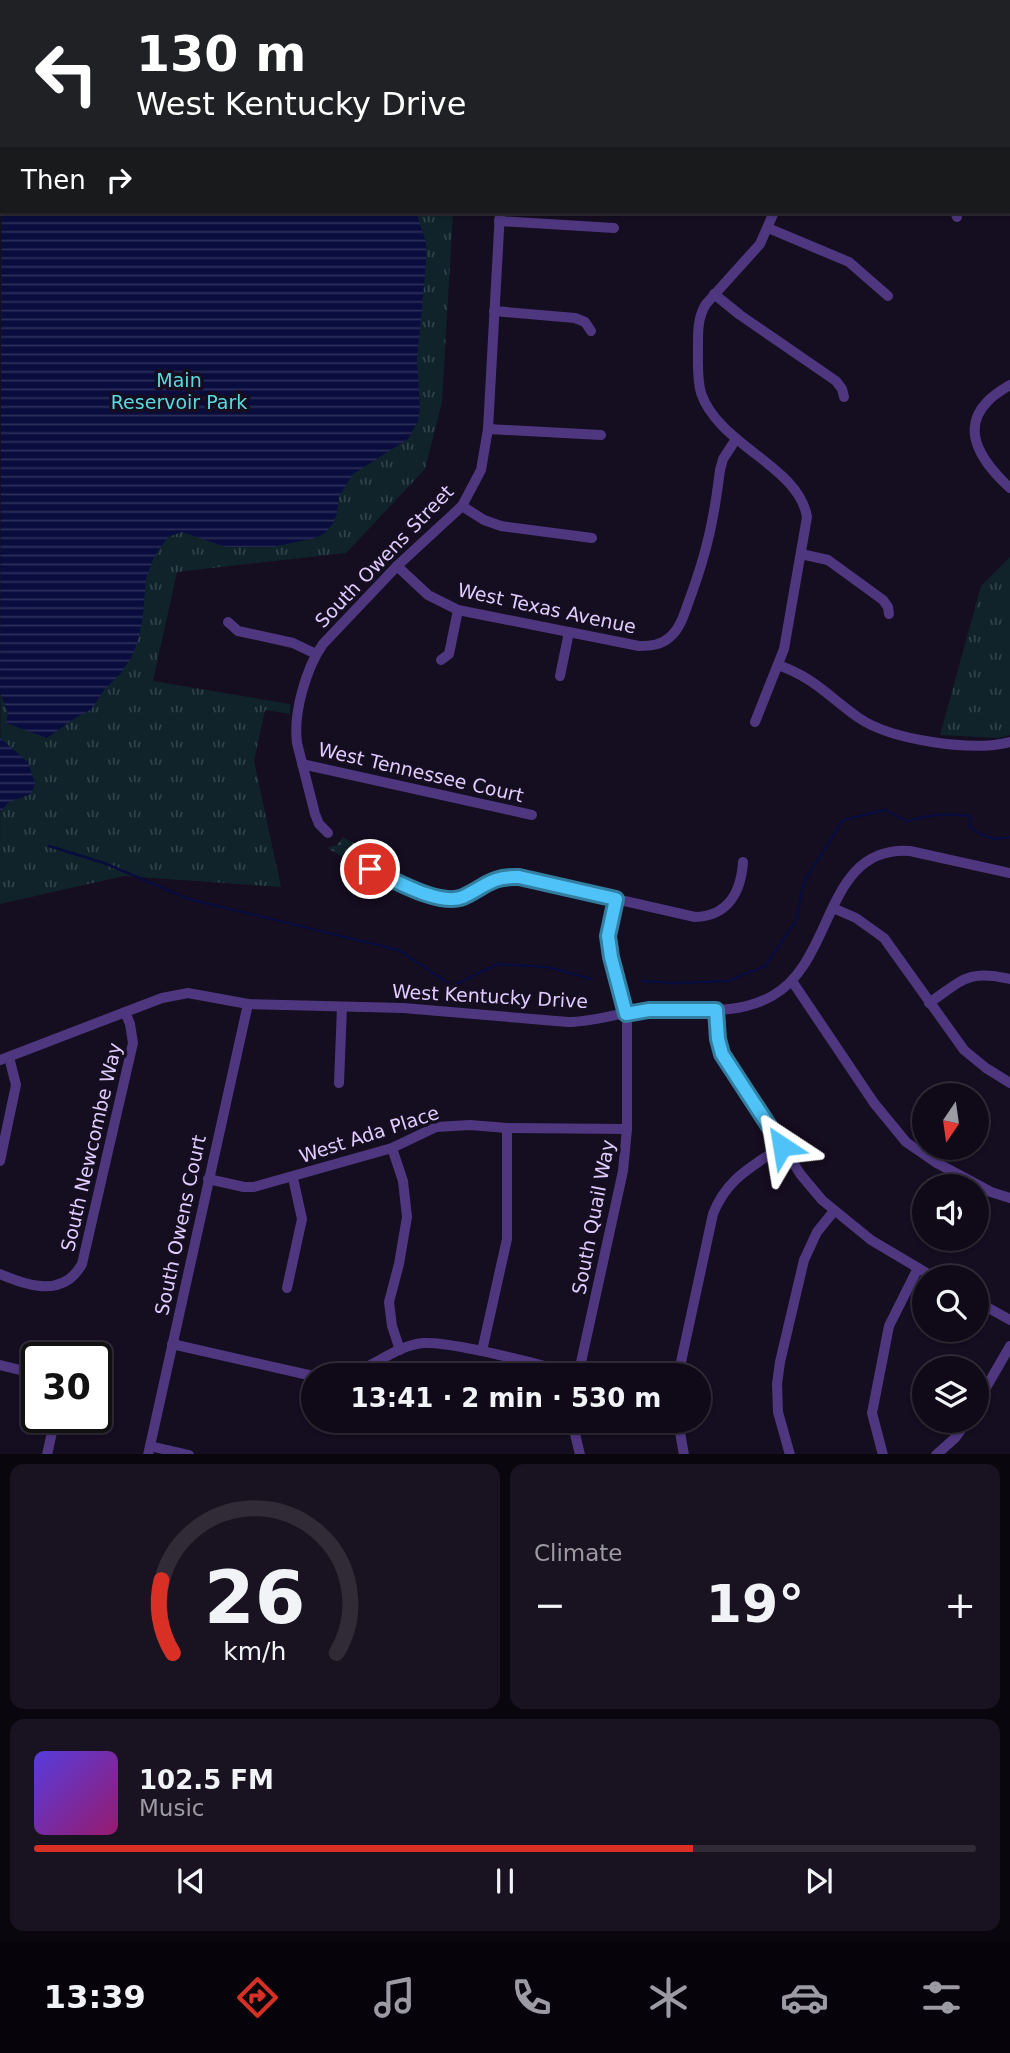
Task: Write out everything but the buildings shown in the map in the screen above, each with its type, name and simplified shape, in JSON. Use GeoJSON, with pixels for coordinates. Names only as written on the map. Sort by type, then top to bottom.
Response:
{"type":"FeatureCollection","features":[{"type":"Feature","properties":{"kind":"street"},"geometry":{"type":"LineString","coordinates":[[755,722],[784,649],[807,517],[804,502],[794,488],[715,419],[707,406],[698,380],[701,312],[760,244],[773,214]]}},
{"type":"Feature","properties":{"kind":"street"},"geometry":{"type":"LineString","coordinates":[[500,217],[614,228]]}},
{"type":"Feature","properties":{"kind":"street","name":"South Owens Street"},"geometry":{"type":"LineString","coordinates":[[328,833],[319,824],[315,814],[296,731],[304,687],[316,654],[397,566],[461,506],[481,470],[488,429],[500,217]]}},
{"type":"Feature","properties":{"kind":"street"},"geometry":{"type":"LineString","coordinates":[[768,228],[849,262],[888,296]]}},
{"type":"Feature","properties":{"kind":"street"},"geometry":{"type":"LineString","coordinates":[[714,294],[836,381],[844,397]]}},
{"type":"Feature","properties":{"kind":"street"},"geometry":{"type":"LineString","coordinates":[[494,311],[575,318],[585,322],[591,331]]}},
{"type":"Feature","properties":{"kind":"street"},"geometry":{"type":"LineString","coordinates":[[1010,385],[988,400],[980,410],[974,428],[978,449],[988,465],[1010,488]]}},
{"type":"Feature","properties":{"kind":"street"},"geometry":{"type":"LineString","coordinates":[[488,429],[601,435]]}},
{"type":"Feature","properties":{"kind":"street","name":"West Texas Avenue"},"geometry":{"type":"LineString","coordinates":[[397,566],[428,595],[458,610],[639,646],[662,643],[677,631],[707,550],[720,470],[723,459],[736,439]]}},
{"type":"Feature","properties":{"kind":"street"},"geometry":{"type":"LineString","coordinates":[[461,506],[484,520],[501,526],[593,538]]}},
{"type":"Feature","properties":{"kind":"street"},"geometry":{"type":"LineString","coordinates":[[801,554],[828,560],[883,600],[890,614]]}},
{"type":"Feature","properties":{"kind":"street"},"geometry":{"type":"LineString","coordinates":[[441,660],[449,654],[458,610]]}},
{"type":"Feature","properties":{"kind":"street"},"geometry":{"type":"LineString","coordinates":[[228,622],[238,631],[293,643],[316,654]]}},
{"type":"Feature","properties":{"kind":"street"},"geometry":{"type":"LineString","coordinates":[[560,676],[569,632]]}},
{"type":"Feature","properties":{"kind":"street"},"geometry":{"type":"LineString","coordinates":[[778,665],[806,677],[873,726],[920,741],[936,743],[1010,743]]}},
{"type":"Feature","properties":{"kind":"street","name":"West Tennessee Court"},"geometry":{"type":"LineString","coordinates":[[302,764],[532,815]]}},
{"type":"Feature","properties":{"kind":"street"},"geometry":{"type":"LineString","coordinates":[[1010,873],[910,851],[896,851],[879,856],[852,874],[842,888],[813,953],[793,981],[874,1103],[906,1142],[934,1162],[991,1192],[1010,1198]]}},
{"type":"Feature","properties":{"kind":"street"},"geometry":{"type":"LineString","coordinates":[[370,869],[443,899],[462,897],[490,881],[519,877],[695,917],[705,916],[726,906],[733,899],[741,880],[743,862]]}},
{"type":"Feature","properties":{"kind":"street","name":"South Quail Way"},"geometry":{"type":"LineString","coordinates":[[581,1363],[623,1171],[627,1129],[626,1014],[608,936],[616,899]]}},
{"type":"Feature","properties":{"kind":"street"},"geometry":{"type":"LineString","coordinates":[[833,908],[856,918],[884,938],[964,1050],[1010,1083]]}},
{"type":"Feature","properties":{"kind":"street"},"geometry":{"type":"LineString","coordinates":[[929,1003],[967,977],[978,974],[1010,979]]}},
{"type":"Feature","properties":{"kind":"street","name":"West Kentucky Drive"},"geometry":{"type":"LineString","coordinates":[[4,1058],[181,993],[247,1004],[403,1008],[568,1022],[649,1010],[716,1010],[754,1004],[773,996],[793,981]]}},
{"type":"Feature","properties":{"kind":"street","name":"South Owens Court"},"geometry":{"type":"LineString","coordinates":[[148,1450],[247,1004]]}},
{"type":"Feature","properties":{"kind":"street"},"geometry":{"type":"LineString","coordinates":[[339,1083],[342,1007]]}},
{"type":"Feature","properties":{"kind":"street"},"geometry":{"type":"LineString","coordinates":[[716,1010],[722,1054],[801,1175],[834,1211],[870,1240],[914,1265]]}},
{"type":"Feature","properties":{"kind":"street","name":"South Newcombe Way"},"geometry":{"type":"LineString","coordinates":[[0,1274],[50,1287],[64,1283],[77,1274],[86,1252],[133,1043],[125,1012]]}},
{"type":"Feature","properties":{"kind":"street"},"geometry":{"type":"LineString","coordinates":[[0,1161],[16,1085],[4,1058]]}},
{"type":"Feature","properties":{"kind":"street","name":"West Ada Place"},"geometry":{"type":"LineString","coordinates":[[208,1179],[244,1187],[293,1178],[392,1148],[436,1127],[470,1125],[508,1129],[627,1129]]}},
{"type":"Feature","properties":{"kind":"street"},"geometry":{"type":"LineString","coordinates":[[482,1351],[507,1239],[508,1129]]}},
{"type":"Feature","properties":{"kind":"street"},"geometry":{"type":"LineString","coordinates":[[681,1363],[713,1214],[719,1198],[733,1180],[782,1146]]}},
{"type":"Feature","properties":{"kind":"street"},"geometry":{"type":"LineString","coordinates":[[392,1148],[403,1181],[407,1217],[389,1302],[392,1326],[400,1350]]}},
{"type":"Feature","properties":{"kind":"street"},"geometry":{"type":"LineString","coordinates":[[287,1288],[302,1219],[293,1178]]}},
{"type":"Feature","properties":{"kind":"street"},"geometry":{"type":"LineString","coordinates":[[790,1454],[778,1412],[777,1384],[780,1362],[804,1260],[817,1232],[834,1211]]}},
{"type":"Feature","properties":{"kind":"street"},"geometry":{"type":"LineString","coordinates":[[883,1454],[872,1413],[889,1326],[912,1282]]}},
{"type":"Feature","properties":{"kind":"street"},"geometry":{"type":"LineString","coordinates":[[989,1309],[1010,1321]]}},
{"type":"Feature","properties":{"kind":"street"},"geometry":{"type":"LineString","coordinates":[[375,1363],[400,1350],[422,1343],[482,1351],[530,1363]]}},
{"type":"Feature","properties":{"kind":"street"},"geometry":{"type":"LineString","coordinates":[[172,1344],[301,1373]]}},
{"type":"Feature","properties":{"kind":"street"},"geometry":{"type":"LineString","coordinates":[[989,1382],[1010,1346]]}},
{"type":"Feature","properties":{"kind":"street"},"geometry":{"type":"LineString","coordinates":[[0,1365],[21,1370]]}},
{"type":"Feature","properties":{"kind":"street"},"geometry":{"type":"LineString","coordinates":[[47,1454],[52,1433]]}},
{"type":"Feature","properties":{"kind":"street"},"geometry":{"type":"LineString","coordinates":[[575,1433],[580,1454]]}},
{"type":"Feature","properties":{"kind":"street"},"geometry":{"type":"LineString","coordinates":[[680,1433],[684,1454]]}},
{"type":"Feature","properties":{"kind":"street"},"geometry":{"type":"LineString","coordinates":[[936,1454],[959,1433]]}},
{"type":"Feature","properties":{"kind":"street"},"geometry":{"type":"LineString","coordinates":[[148,1450],[189,1454]]}},
{"type":"Feature","properties":{"kind":"green space","name":"Main Reservoir Park"},"geometry":{"type":"Polygon","coordinates":[[[2,214],[453,214],[442,402],[425,469],[346,553],[177,572],[153,681],[290,704],[290,714],[265,710],[254,761],[281,887],[124,876],[0,904],[2,214]]]}},
{"type":"Feature","properties":{"kind":"green space"},"geometry":{"type":"Polygon","coordinates":[[[1010,557],[1010,735],[999,738],[940,735],[981,586],[1010,557]]]}},
{"type":"Feature","properties":{"kind":"green space"},"geometry":{"type":"Polygon","coordinates":[[[343,837],[371,853],[361,857],[356,864],[327,848],[337,845],[343,837]]]}},
{"type":"Feature","properties":{"kind":"shaded area","name":"Main Reservoir Park"},"geometry":{"type":"Polygon","coordinates":[[[2,214],[417,214],[426,242],[426,264],[417,360],[420,408],[418,421],[408,439],[353,474],[339,496],[333,523],[325,533],[315,538],[273,547],[226,547],[182,532],[168,537],[154,557],[146,578],[143,615],[138,641],[131,658],[91,710],[47,738],[6,723],[8,713],[0,693],[2,214]]]}},
{"type":"Feature","properties":{"kind":"shaded area"},"geometry":{"type":"Polygon","coordinates":[[[0,738],[28,762],[35,784],[31,794],[9,802],[0,812],[0,738]]]}},
{"type":"Feature","properties":{"kind":"waterway"},"geometry":{"type":"LineString","coordinates":[[642,981],[728,981],[765,966],[796,921],[804,882],[843,820],[885,810],[906,821],[954,814],[971,816],[969,825],[982,835],[993,838],[1010,837]]}},
{"type":"Feature","properties":{"kind":"waterway"},"geometry":{"type":"LineString","coordinates":[[49,846],[104,863],[189,899],[399,950],[452,986],[498,964],[548,967],[592,979]]}},
{"type":"Feature","properties":{"kind":"route"},"geometry":{"type":"LineString","coordinates":[[370,869],[443,899],[454,900],[462,897],[490,881],[519,877],[616,899],[608,936],[626,1014],[649,1010],[716,1010],[722,1054],[782,1146]]}}]}
